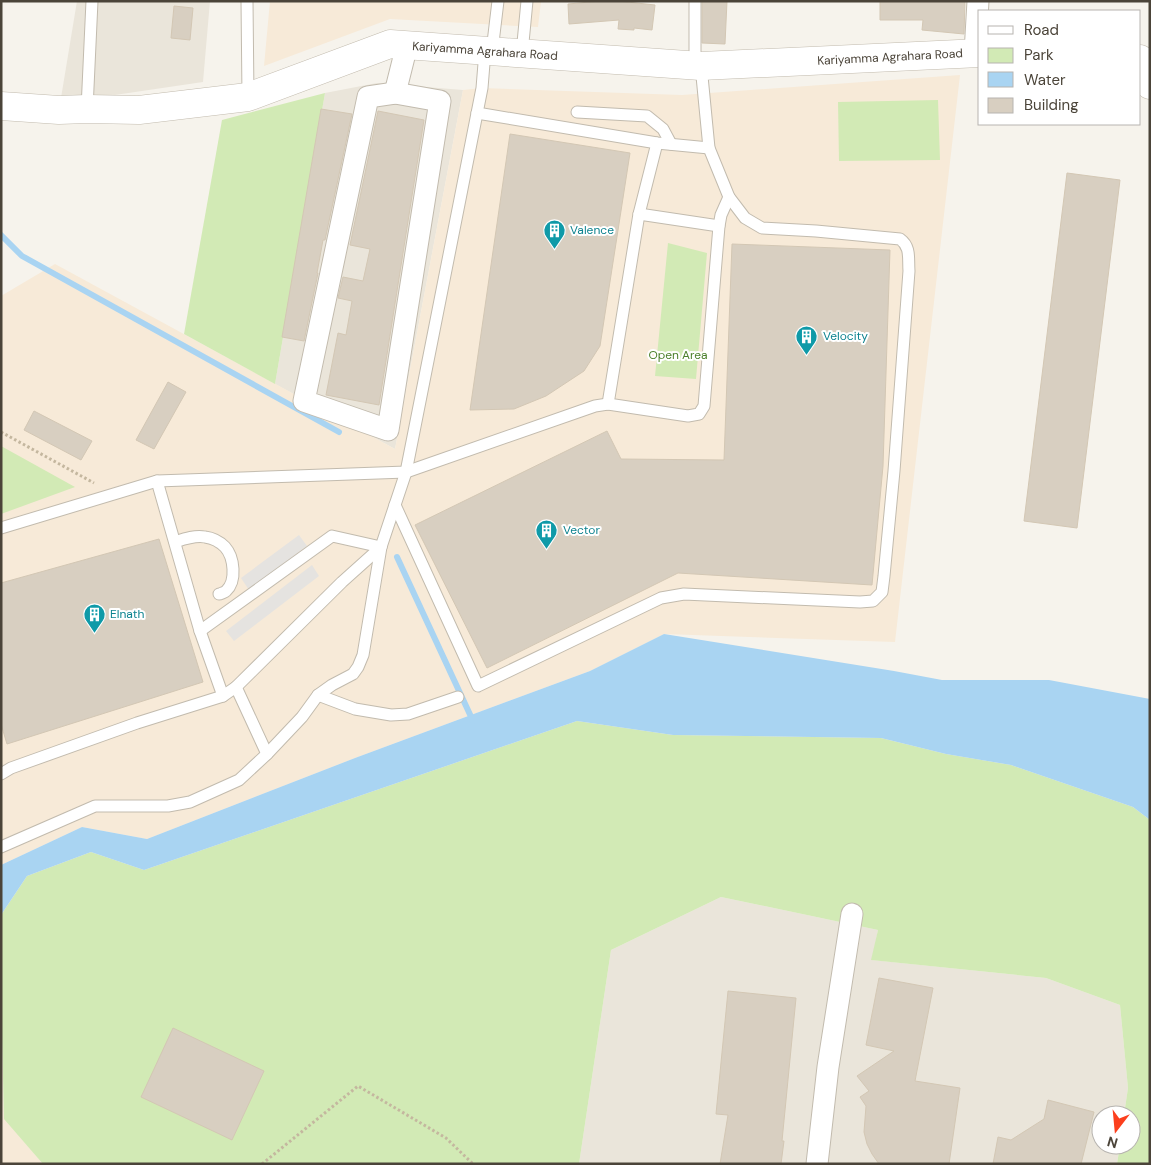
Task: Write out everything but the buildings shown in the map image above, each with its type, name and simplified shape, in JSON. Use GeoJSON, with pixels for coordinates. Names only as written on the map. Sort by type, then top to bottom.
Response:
{"type":"FeatureCollection","features":[{"type":"Feature","properties":{"kind":"street"},"geometry":{"type":"LineString","coordinates":[[978,1],[978,53]]}},
{"type":"Feature","properties":{"kind":"street","name":"Kariyamma Agrahara Road"},"geometry":{"type":"LineString","coordinates":[[1,106],[59,110],[139,110],[248,97],[390,44],[698,65],[978,53]]}},
{"type":"Feature","properties":{"kind":"street"},"geometry":{"type":"LineString","coordinates":[[395,93],[408,45]]}},
{"type":"Feature","properties":{"kind":"street"},"geometry":{"type":"LineString","coordinates":[[1141,62],[1150,85]]}},
{"type":"Feature","properties":{"kind":"street"},"geometry":{"type":"LineString","coordinates":[[395,93],[440,101],[388,430],[304,402],[368,97],[395,93]]}},
{"type":"Feature","properties":{"kind":"street"},"geometry":{"type":"LineString","coordinates":[[816,1164],[828,1067],[852,914]]}},
{"type":"Feature","properties":{"kind":"lane"},"geometry":{"type":"LineString","coordinates":[[87,109],[92,1]]}},
{"type":"Feature","properties":{"kind":"lane"},"geometry":{"type":"LineString","coordinates":[[246,1],[248,97]]}},
{"type":"Feature","properties":{"kind":"lane"},"geometry":{"type":"LineString","coordinates":[[1,847],[95,806],[168,806],[190,802],[239,780],[267,754],[318,696],[332,685],[353,674],[358,667],[363,655],[380,546],[406,472],[498,1]]}},
{"type":"Feature","properties":{"kind":"lane"},"geometry":{"type":"LineString","coordinates":[[522,54],[527,1]]}},
{"type":"Feature","properties":{"kind":"lane"},"geometry":{"type":"LineString","coordinates":[[395,505],[478,686],[661,598],[684,594],[860,602],[873,601],[882,592],[894,471],[909,271],[908,248],[906,243],[900,239],[762,228],[745,218],[729,197],[709,148],[698,65],[695,1]]}},
{"type":"Feature","properties":{"kind":"lane"},"geometry":{"type":"LineString","coordinates":[[577,112],[647,116],[663,129],[671,144]]}},
{"type":"Feature","properties":{"kind":"lane"},"geometry":{"type":"LineString","coordinates":[[477,113],[658,143],[709,148]]}},
{"type":"Feature","properties":{"kind":"lane"},"geometry":{"type":"LineString","coordinates":[[608,404],[639,214],[658,143]]}},
{"type":"Feature","properties":{"kind":"lane"},"geometry":{"type":"LineString","coordinates":[[1,528],[157,481],[406,472],[595,406],[608,404],[688,416],[699,414],[704,406],[719,226],[721,214],[729,197]]}},
{"type":"Feature","properties":{"kind":"lane"},"geometry":{"type":"LineString","coordinates":[[639,214],[719,226]]}},
{"type":"Feature","properties":{"kind":"lane"},"geometry":{"type":"LineString","coordinates":[[157,481],[200,631],[223,696]]}},
{"type":"Feature","properties":{"kind":"lane"},"geometry":{"type":"LineString","coordinates":[[175,542],[190,537],[204,536],[217,540],[226,548],[231,559],[233,572],[226,591],[219,594]]}},
{"type":"Feature","properties":{"kind":"lane"},"geometry":{"type":"LineString","coordinates":[[200,631],[332,536],[380,546]]}},
{"type":"Feature","properties":{"kind":"lane"},"geometry":{"type":"LineString","coordinates":[[1,774],[11,768],[136,722],[223,696],[236,687],[380,546]]}},
{"type":"Feature","properties":{"kind":"lane"},"geometry":{"type":"LineString","coordinates":[[236,687],[267,754]]}},
{"type":"Feature","properties":{"kind":"lane"},"geometry":{"type":"LineString","coordinates":[[318,696],[355,709],[391,715],[408,714],[458,697]]}},
{"type":"Feature","properties":{"kind":"path"},"geometry":{"type":"LineString","coordinates":[[1,432],[114,494]]}},
{"type":"Feature","properties":{"kind":"path"},"geometry":{"type":"LineString","coordinates":[[262,1164],[358,1086],[446,1138],[473,1164]]}},
{"type":"Feature","properties":{"kind":"shaded area"},"geometry":{"type":"Polygon","coordinates":[[[77,1],[210,1],[203,82],[108,96],[88,95],[59,110],[77,1]]]}},
{"type":"Feature","properties":{"kind":"shaded area"},"geometry":{"type":"Polygon","coordinates":[[[270,1],[541,1],[538,27],[390,19],[264,66],[270,1]]]}},
{"type":"Feature","properties":{"kind":"shaded area"},"geometry":{"type":"Polygon","coordinates":[[[960,75],[895,642],[664,634],[590,671],[355,758],[147,839],[82,827],[1,865],[1,296],[55,264],[395,449],[463,90],[482,88],[682,95],[960,75]]]}},
{"type":"Feature","properties":{"kind":"shaded area"},"geometry":{"type":"Polygon","coordinates":[[[377,83],[463,90],[395,449],[275,384],[325,93],[377,83]]]}},
{"type":"Feature","properties":{"kind":"shaded area"},"geometry":{"type":"Polygon","coordinates":[[[299,535],[307,546],[249,590],[241,578],[299,535]]]}},
{"type":"Feature","properties":{"kind":"shaded area"},"geometry":{"type":"Polygon","coordinates":[[[312,565],[319,576],[234,641],[226,631],[312,565]]]}},
{"type":"Feature","properties":{"kind":"shaded area"},"geometry":{"type":"Polygon","coordinates":[[[721,897],[878,930],[872,960],[1046,978],[1120,1005],[1128,1088],[1125,1105],[1091,1105],[1091,1155],[1118,1155],[1117,1164],[579,1164],[611,950],[721,897]]]}},
{"type":"Feature","properties":{"kind":"shaded area"},"geometry":{"type":"Polygon","coordinates":[[[1,995],[4,1118],[43,1164],[1,1164],[1,995]]]}},
{"type":"Feature","properties":{"kind":"green space"},"geometry":{"type":"Polygon","coordinates":[[[325,93],[275,384],[184,334],[222,120],[325,93]]]}},
{"type":"Feature","properties":{"kind":"green space"},"geometry":{"type":"Polygon","coordinates":[[[938,100],[940,160],[839,161],[838,102],[938,100]]]}},
{"type":"Feature","properties":{"kind":"green space","name":"Open Area"},"geometry":{"type":"Polygon","coordinates":[[[668,243],[707,253],[696,379],[655,376],[668,243]]]}},
{"type":"Feature","properties":{"kind":"green space"},"geometry":{"type":"Polygon","coordinates":[[[1,446],[75,487],[1,514],[1,446]]]}},
{"type":"Feature","properties":{"kind":"green space"},"geometry":{"type":"Polygon","coordinates":[[[577,721],[673,735],[881,738],[946,754],[1011,765],[1133,807],[1150,820],[1150,1164],[1117,1164],[1118,1155],[1141,1155],[1141,1105],[1125,1105],[1128,1088],[1120,1005],[1046,978],[871,960],[878,930],[721,897],[611,950],[579,1164],[43,1164],[4,1119],[1,915],[27,876],[91,852],[144,870],[577,721]]]}},
{"type":"Feature","properties":{"kind":"water"},"geometry":{"type":"Polygon","coordinates":[[[664,634],[942,680],[1049,680],[1150,699],[1150,820],[1133,807],[1011,765],[946,754],[881,738],[673,735],[577,721],[144,870],[91,852],[27,876],[1,915],[1,865],[82,827],[147,839],[355,758],[590,671],[664,634]]]}},
{"type":"Feature","properties":{"kind":"waterway"},"geometry":{"type":"LineString","coordinates":[[1,235],[22,256],[339,432]]}},
{"type":"Feature","properties":{"kind":"waterway"},"geometry":{"type":"LineString","coordinates":[[397,557],[473,721]]}},
{"type":"Feature","properties":{"kind":"place","name":"Valence"},"geometry":{"type":"Point","coordinates":[554,249]}},
{"type":"Feature","properties":{"kind":"place","name":"Velocity"},"geometry":{"type":"Point","coordinates":[807,355]}},
{"type":"Feature","properties":{"kind":"place","name":"Vector"},"geometry":{"type":"Point","coordinates":[547,549]}},
{"type":"Feature","properties":{"kind":"place","name":"Elnath"},"geometry":{"type":"Point","coordinates":[94,633]}}]}
